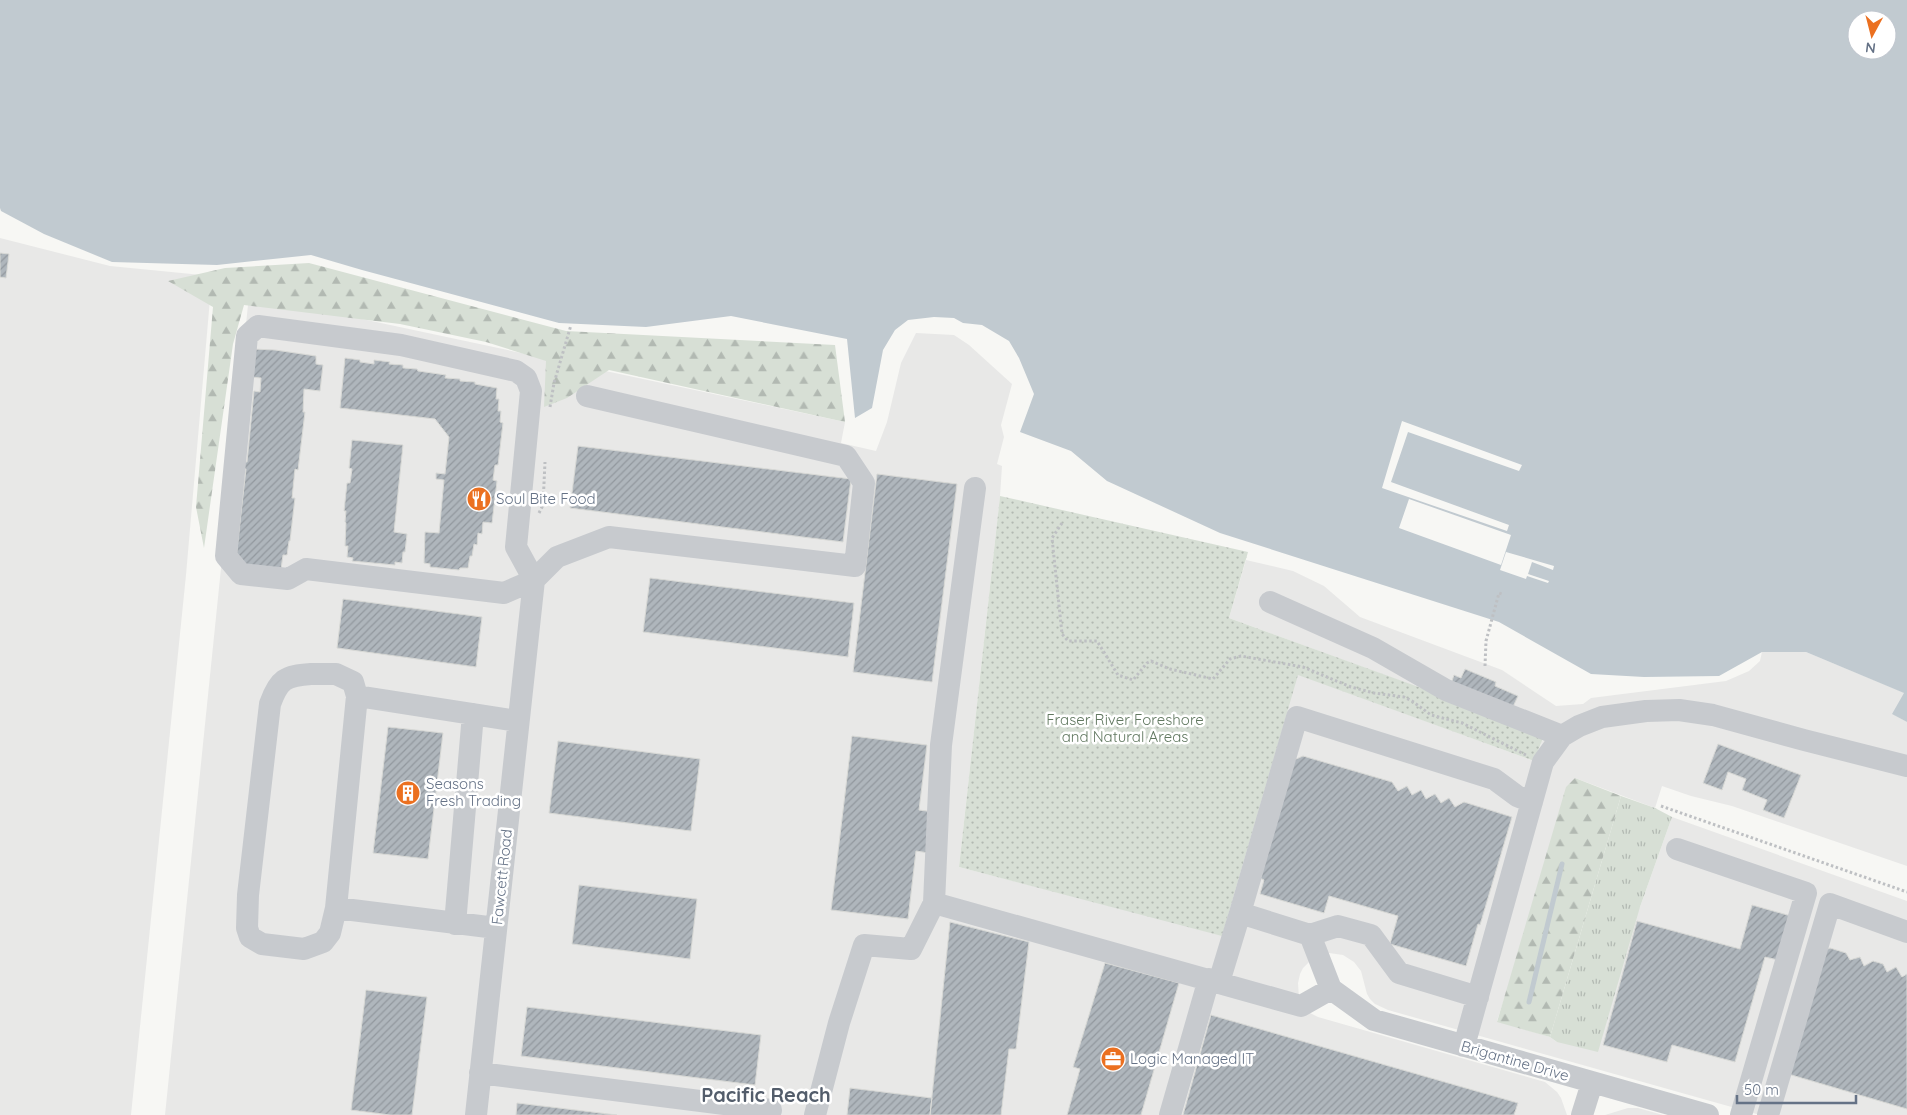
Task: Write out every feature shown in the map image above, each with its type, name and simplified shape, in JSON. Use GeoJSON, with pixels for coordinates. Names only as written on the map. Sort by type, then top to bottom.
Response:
{"type":"FeatureCollection","features":[{"type":"Feature","properties":{"kind":"street"},"geometry":{"type":"LineString","coordinates":[[534,580],[516,547],[531,390],[526,378],[516,371],[401,345],[258,326],[247,336],[226,556],[241,574],[288,579],[306,569],[504,594],[534,580],[557,558],[609,537],[855,566],[864,483],[846,456],[587,396]]}},
{"type":"Feature","properties":{"kind":"street"},"geometry":{"type":"LineString","coordinates":[[815,1115],[839,1023],[864,945],[910,949],[934,903],[941,746],[975,488]]}},
{"type":"Feature","properties":{"kind":"street","name":"Fawcett Road"},"geometry":{"type":"LineString","coordinates":[[476,1115],[534,580]]}},
{"type":"Feature","properties":{"kind":"street"},"geometry":{"type":"LineString","coordinates":[[1270,602],[1373,648],[1446,690],[1562,736]]}},
{"type":"Feature","properties":{"kind":"street"},"geometry":{"type":"LineString","coordinates":[[336,674],[353,682],[357,696],[336,908],[330,933],[322,942],[304,949],[262,944],[250,937],[247,928],[248,895],[270,704],[276,688],[284,680],[295,675],[336,674]]}},
{"type":"Feature","properties":{"kind":"street"},"geometry":{"type":"LineString","coordinates":[[357,696],[518,721]]}},
{"type":"Feature","properties":{"kind":"street"},"geometry":{"type":"LineString","coordinates":[[1464,1046],[1543,762],[1562,736],[1578,726],[1602,717],[1646,711],[1679,710],[1713,715],[1907,766]]}},
{"type":"Feature","properties":{"kind":"street"},"geometry":{"type":"LineString","coordinates":[[454,924],[473,714]]}},
{"type":"Feature","properties":{"kind":"street"},"geometry":{"type":"LineString","coordinates":[[1170,1115],[1214,980],[1240,913],[1297,717],[1494,779],[1518,796],[1532,802]]}},
{"type":"Feature","properties":{"kind":"street"},"geometry":{"type":"LineString","coordinates":[[1677,849],[1806,893],[1741,1115]]}},
{"type":"Feature","properties":{"kind":"street"},"geometry":{"type":"LineString","coordinates":[[934,903],[1214,980],[1301,1006],[1331,989],[1310,935]]}},
{"type":"Feature","properties":{"kind":"street"},"geometry":{"type":"LineString","coordinates":[[1768,1115],[1830,904],[1907,932]]}},
{"type":"Feature","properties":{"kind":"street"},"geometry":{"type":"LineString","coordinates":[[336,908],[496,928]]}},
{"type":"Feature","properties":{"kind":"street"},"geometry":{"type":"LineString","coordinates":[[1240,913],[1310,935],[1338,926],[1370,935],[1399,974],[1478,997]]}},
{"type":"Feature","properties":{"kind":"street","name":"Brigantine Drive"},"geometry":{"type":"LineString","coordinates":[[1331,989],[1374,1020],[1708,1115]]}},
{"type":"Feature","properties":{"kind":"street"},"geometry":{"type":"LineString","coordinates":[[480,1072],[771,1110]]}},
{"type":"Feature","properties":{"kind":"street"},"geometry":{"type":"LineString","coordinates":[[1582,1115],[1592,1083]]}},
{"type":"Feature","properties":{"kind":"path"},"geometry":{"type":"LineString","coordinates":[[550,410],[554,383],[571,325]]}},
{"type":"Feature","properties":{"kind":"path"},"geometry":{"type":"LineString","coordinates":[[537,517],[543,505],[545,457]]}},
{"type":"Feature","properties":{"kind":"path"},"geometry":{"type":"LineString","coordinates":[[1062,523],[1052,538],[1062,634],[1068,641],[1097,641],[1118,676],[1133,680],[1147,663],[1151,661],[1170,669],[1213,679],[1230,659],[1241,656],[1303,667],[1351,687],[1374,693],[1404,697],[1431,715],[1462,723],[1543,762]]}},
{"type":"Feature","properties":{"kind":"path"},"geometry":{"type":"LineString","coordinates":[[1485,666],[1486,641],[1499,593],[1502,594]]}},
{"type":"Feature","properties":{"kind":"path"},"geometry":{"type":"LineString","coordinates":[[1661,806],[1907,892]]}},
{"type":"Feature","properties":{"kind":"shaded area"},"geometry":{"type":"Polygon","coordinates":[[[0,0],[1907,0],[1907,722],[1892,714],[1904,693],[1806,652],[1762,652],[1719,676],[1644,677],[1591,674],[1499,622],[1220,533],[1107,481],[1071,451],[1020,432],[1034,394],[1019,358],[1009,341],[982,325],[963,323],[954,318],[934,317],[908,320],[895,330],[883,350],[872,408],[855,418],[847,339],[731,316],[646,327],[559,323],[311,255],[217,265],[112,262],[44,234],[1,211],[0,0]]]}},
{"type":"Feature","properties":{"kind":"shaded area"},"geometry":{"type":"Polygon","coordinates":[[[0,238],[110,266],[212,276],[186,575],[131,1115],[0,1115],[0,238]]]}},
{"type":"Feature","properties":{"kind":"shaded area"},"geometry":{"type":"Polygon","coordinates":[[[249,295],[845,422],[841,443],[876,451],[887,422],[901,363],[916,333],[954,335],[969,345],[1012,384],[1001,425],[1004,437],[997,464],[1002,466],[1000,496],[959,867],[1223,935],[1297,674],[1534,761],[1545,734],[1229,618],[1246,560],[1293,571],[1324,586],[1360,617],[1502,670],[1556,706],[1583,704],[1591,698],[1726,681],[1749,671],[1760,661],[1762,652],[1806,652],[1905,693],[1893,714],[1907,722],[1907,866],[1732,806],[1691,796],[1662,786],[1655,808],[1575,778],[1497,1021],[1550,1037],[1557,1042],[1640,907],[1672,817],[1907,901],[1907,1115],[1760,1115],[1388,1010],[1375,1004],[1370,999],[1361,971],[1354,962],[1343,955],[1329,953],[1314,957],[1300,974],[1298,983],[1299,998],[1308,1012],[1318,1017],[1545,1082],[1561,1098],[1567,1115],[165,1115],[249,295]]]}},
{"type":"Feature","properties":{"kind":"shaded area"},"geometry":{"type":"Polygon","coordinates":[[[1628,1108],[1638,1108],[1663,1115],[1605,1115],[1628,1108]]]}},
{"type":"Feature","properties":{"kind":"green space"},"geometry":{"type":"Polygon","coordinates":[[[309,263],[566,331],[835,345],[845,422],[609,370],[567,398],[544,407],[546,361],[486,342],[400,324],[244,305],[233,344],[204,548],[196,507],[213,307],[168,281],[225,268],[309,263]]]}},
{"type":"Feature","properties":{"kind":"green space","name":"Fraser River Foreshore and Natural Areas"},"geometry":{"type":"Polygon","coordinates":[[[1000,496],[1248,552],[1229,618],[1545,733],[1534,761],[1298,675],[1222,936],[959,867],[1000,496]]]}},
{"type":"Feature","properties":{"kind":"green space"},"geometry":{"type":"Polygon","coordinates":[[[1575,778],[1621,796],[1550,1037],[1497,1022],[1566,787],[1575,778]]]}},
{"type":"Feature","properties":{"kind":"green space"},"geometry":{"type":"Polygon","coordinates":[[[1621,796],[1655,808],[1672,817],[1640,907],[1598,1052],[1557,1042],[1550,1037],[1621,796]]]}},
{"type":"Feature","properties":{"kind":"pier"},"geometry":{"type":"Polygon","coordinates":[[[1402,421],[1522,465],[1519,471],[1408,432],[1391,482],[1509,525],[1507,531],[1382,488],[1402,421]]]}},
{"type":"Feature","properties":{"kind":"pier"},"geometry":{"type":"Polygon","coordinates":[[[1409,499],[1511,535],[1501,565],[1399,528],[1409,499]]]}},
{"type":"Feature","properties":{"kind":"pier"},"geometry":{"type":"Polygon","coordinates":[[[1506,552],[1554,566],[1553,570],[1532,562],[1528,574],[1549,581],[1548,583],[1527,576],[1526,579],[1500,570],[1506,552]]]}},
{"type":"Feature","properties":{"kind":"building"},"geometry":{"type":"Polygon","coordinates":[[[0,253],[9,254],[6,278],[0,277],[0,253]]]}},
{"type":"Feature","properties":{"kind":"building"},"geometry":{"type":"Polygon","coordinates":[[[253,349],[316,356],[316,364],[323,365],[320,391],[304,389],[303,412],[305,412],[298,470],[295,469],[292,498],[295,498],[290,541],[287,555],[283,555],[281,569],[241,565],[236,559],[246,469],[239,469],[240,462],[247,462],[254,391],[260,392],[261,378],[250,377],[253,349]]]}},
{"type":"Feature","properties":{"kind":"building"},"geometry":{"type":"Polygon","coordinates":[[[345,358],[374,364],[374,360],[390,362],[389,364],[403,365],[403,368],[446,375],[445,378],[460,379],[460,381],[475,382],[475,384],[497,388],[496,399],[499,399],[498,411],[501,411],[500,422],[503,423],[498,465],[495,465],[493,480],[497,481],[492,523],[483,522],[482,534],[478,533],[477,545],[474,544],[468,568],[460,568],[459,570],[430,567],[430,564],[424,563],[425,532],[439,533],[444,480],[436,479],[436,473],[445,474],[449,437],[435,419],[340,408],[345,358]]]}},
{"type":"Feature","properties":{"kind":"building"},"geometry":{"type":"Polygon","coordinates":[[[352,440],[403,445],[394,532],[407,534],[402,563],[395,562],[395,565],[352,561],[353,558],[347,557],[348,546],[345,546],[346,511],[344,511],[347,483],[350,483],[352,469],[349,468],[352,440]]]}},
{"type":"Feature","properties":{"kind":"building"},"geometry":{"type":"Polygon","coordinates":[[[578,446],[851,479],[843,542],[570,508],[578,446]]]}},
{"type":"Feature","properties":{"kind":"building"},"geometry":{"type":"Polygon","coordinates":[[[877,474],[957,484],[932,682],[853,672],[877,474]]]}},
{"type":"Feature","properties":{"kind":"building"},"geometry":{"type":"Polygon","coordinates":[[[650,578],[854,603],[848,657],[643,632],[650,578]]]}},
{"type":"Feature","properties":{"kind":"building"},"geometry":{"type":"Polygon","coordinates":[[[343,599],[482,617],[476,667],[337,648],[343,599]]]}},
{"type":"Feature","properties":{"kind":"building"},"geometry":{"type":"Polygon","coordinates":[[[1465,669],[1496,682],[1495,686],[1518,696],[1511,711],[1451,684],[1454,675],[1461,678],[1465,669]]]}},
{"type":"Feature","properties":{"kind":"building","name":"Seasons Fresh Trading"},"geometry":{"type":"Polygon","coordinates":[[[388,727],[443,733],[428,859],[373,853],[388,727]]]}},
{"type":"Feature","properties":{"kind":"building"},"geometry":{"type":"Polygon","coordinates":[[[852,736],[927,745],[919,810],[934,812],[929,853],[916,851],[908,919],[831,910],[852,736]]]}},
{"type":"Feature","properties":{"kind":"building"},"geometry":{"type":"Polygon","coordinates":[[[558,741],[700,759],[691,831],[549,813],[558,741]]]}},
{"type":"Feature","properties":{"kind":"building"},"geometry":{"type":"Polygon","coordinates":[[[1718,744],[1801,775],[1784,818],[1763,810],[1767,800],[1742,790],[1746,779],[1728,772],[1722,790],[1703,783],[1718,744]]]}},
{"type":"Feature","properties":{"kind":"building"},"geometry":{"type":"Polygon","coordinates":[[[1303,756],[1392,782],[1398,791],[1407,786],[1412,795],[1421,790],[1426,799],[1435,794],[1441,803],[1449,798],[1455,807],[1464,802],[1512,817],[1466,966],[1390,944],[1398,916],[1329,896],[1324,913],[1260,894],[1264,880],[1260,878],[1294,760],[1303,756]]]}},
{"type":"Feature","properties":{"kind":"building"},"geometry":{"type":"Polygon","coordinates":[[[579,885],[697,899],[690,959],[572,944],[579,885]]]}},
{"type":"Feature","properties":{"kind":"building"},"geometry":{"type":"Polygon","coordinates":[[[1752,905],[1791,916],[1778,960],[1765,957],[1735,1062],[1672,1045],[1667,1062],[1603,1045],[1637,921],[1740,949],[1752,905]]]}},
{"type":"Feature","properties":{"kind":"building"},"geometry":{"type":"Polygon","coordinates":[[[950,922],[1029,942],[1016,1049],[1009,1049],[1001,1115],[930,1115],[950,922]]]}},
{"type":"Feature","properties":{"kind":"building"},"geometry":{"type":"Polygon","coordinates":[[[1830,948],[1846,953],[1850,960],[1860,957],[1864,966],[1873,961],[1883,964],[1887,972],[1896,967],[1902,977],[1907,974],[1907,1109],[1788,1074],[1824,951],[1830,948]]]}},
{"type":"Feature","properties":{"kind":"building"},"geometry":{"type":"Polygon","coordinates":[[[1105,963],[1179,983],[1141,1115],[1067,1115],[1080,1069],[1073,1067],[1105,963]]]}},
{"type":"Feature","properties":{"kind":"building"},"geometry":{"type":"Polygon","coordinates":[[[366,990],[427,997],[412,1115],[390,1115],[351,1110],[366,990]]]}},
{"type":"Feature","properties":{"kind":"building"},"geometry":{"type":"Polygon","coordinates":[[[527,1007],[761,1035],[755,1085],[521,1056],[527,1007]]]}},
{"type":"Feature","properties":{"kind":"building"},"geometry":{"type":"Polygon","coordinates":[[[1211,1015],[1518,1103],[1514,1115],[1183,1115],[1211,1015]]]}},
{"type":"Feature","properties":{"kind":"building"},"geometry":{"type":"Polygon","coordinates":[[[850,1088],[932,1098],[930,1115],[847,1115],[850,1088]]]}},
{"type":"Feature","properties":{"kind":"building"},"geometry":{"type":"Polygon","coordinates":[[[517,1103],[617,1115],[516,1115],[517,1103]]]}},
{"type":"Feature","properties":{"kind":"waterway"},"geometry":{"type":"LineString","coordinates":[[1529,1002],[1562,864]]}},
{"type":"Feature","properties":{"kind":"place","name":"Soul Bite Food"},"geometry":{"type":"Point","coordinates":[479,499]}},
{"type":"Feature","properties":{"kind":"place","name":"Seasons Fresh Trading"},"geometry":{"type":"Point","coordinates":[408,793]}},
{"type":"Feature","properties":{"kind":"place","name":"Logic Managed IT"},"geometry":{"type":"Point","coordinates":[1113,1059]}},
{"type":"Feature","properties":{"kind":"district","name":"Pacific Reach"},"geometry":{"type":"Point","coordinates":[766,1095]}}]}
